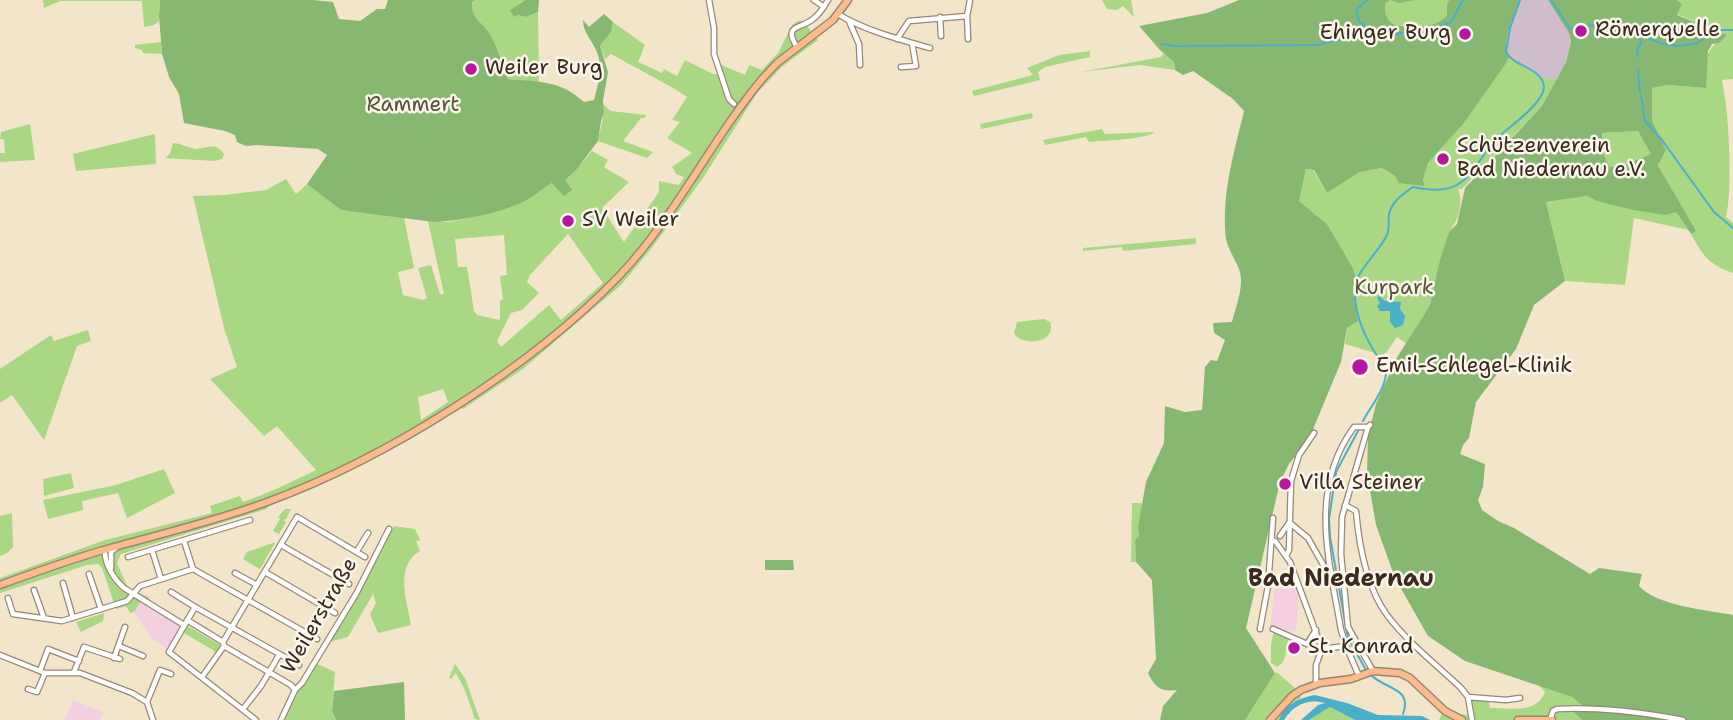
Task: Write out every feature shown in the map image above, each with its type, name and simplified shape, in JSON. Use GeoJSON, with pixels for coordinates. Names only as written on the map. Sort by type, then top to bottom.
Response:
{"type":"FeatureCollection","features":[{"type":"Feature","properties":{"kind":"main road"},"geometry":{"type":"LineString","coordinates":[[0,585],[83,556],[241,511],[317,482],[393,443],[518,362],[583,311],[631,262],[663,221],[753,90],[777,63],[816,35],[848,0]]}},
{"type":"Feature","properties":{"kind":"main road"},"geometry":{"type":"LineString","coordinates":[[1270,720],[1292,696],[1315,684],[1371,672],[1400,673],[1410,678],[1446,711],[1462,720]]}},
{"type":"Feature","properties":{"kind":"main road"},"geometry":{"type":"LineString","coordinates":[[1518,720],[1551,720]]}},
{"type":"Feature","properties":{"kind":"street"},"geometry":{"type":"LineString","coordinates":[[709,0],[714,28],[714,54],[729,99],[734,104]]}},
{"type":"Feature","properties":{"kind":"street"},"geometry":{"type":"LineString","coordinates":[[814,0],[824,7]]}},
{"type":"Feature","properties":{"kind":"street"},"geometry":{"type":"LineString","coordinates":[[799,46],[792,36],[796,26],[812,21],[828,0]]}},
{"type":"Feature","properties":{"kind":"street"},"geometry":{"type":"LineString","coordinates":[[968,39],[967,16],[970,0]]}},
{"type":"Feature","properties":{"kind":"street"},"geometry":{"type":"LineString","coordinates":[[838,14],[849,21],[897,39],[930,48]]}},
{"type":"Feature","properties":{"kind":"street"},"geometry":{"type":"LineString","coordinates":[[897,39],[909,20],[967,16]]}},
{"type":"Feature","properties":{"kind":"street"},"geometry":{"type":"LineString","coordinates":[[940,17],[942,36]]}},
{"type":"Feature","properties":{"kind":"street"},"geometry":{"type":"LineString","coordinates":[[849,21],[859,44],[860,65]]}},
{"type":"Feature","properties":{"kind":"street"},"geometry":{"type":"LineString","coordinates":[[901,67],[916,66],[912,43]]}},
{"type":"Feature","properties":{"kind":"street"},"geometry":{"type":"LineString","coordinates":[[1361,676],[1346,646],[1331,571],[1324,514],[1331,474],[1341,448],[1353,428],[1369,426],[1345,505],[1341,526],[1341,554],[1348,627],[1371,672]]}},
{"type":"Feature","properties":{"kind":"street"},"geometry":{"type":"LineString","coordinates":[[1286,556],[1289,550],[1289,497],[1295,465],[1314,433]]}},
{"type":"Feature","properties":{"kind":"street"},"geometry":{"type":"LineString","coordinates":[[1345,505],[1356,511],[1363,554],[1374,589],[1386,614],[1468,697],[1472,720]]}},
{"type":"Feature","properties":{"kind":"street"},"geometry":{"type":"LineString","coordinates":[[202,677],[297,517],[365,557]]}},
{"type":"Feature","properties":{"kind":"street"},"geometry":{"type":"LineString","coordinates":[[1260,629],[1273,518]]}},
{"type":"Feature","properties":{"kind":"street"},"geometry":{"type":"LineString","coordinates":[[128,558],[250,520]]}},
{"type":"Feature","properties":{"kind":"street"},"geometry":{"type":"LineString","coordinates":[[1290,522],[1308,538],[1325,568],[1331,571]]}},
{"type":"Feature","properties":{"kind":"street"},"geometry":{"type":"LineString","coordinates":[[1280,536],[1290,522]]}},
{"type":"Feature","properties":{"kind":"street","name":"Weilerstraße"},"geometry":{"type":"LineString","coordinates":[[281,720],[295,690],[302,683],[356,594],[389,529]]}},
{"type":"Feature","properties":{"kind":"street"},"geometry":{"type":"LineString","coordinates":[[357,551],[368,533]]}},
{"type":"Feature","properties":{"kind":"street"},"geometry":{"type":"LineString","coordinates":[[1272,540],[1290,562],[1322,649],[1316,665],[1315,684]]}},
{"type":"Feature","properties":{"kind":"street"},"geometry":{"type":"LineString","coordinates":[[184,541],[192,569],[317,639]]}},
{"type":"Feature","properties":{"kind":"street"},"geometry":{"type":"LineString","coordinates":[[108,561],[111,552],[121,545]]}},
{"type":"Feature","properties":{"kind":"street"},"geometry":{"type":"LineString","coordinates":[[281,545],[349,584]]}},
{"type":"Feature","properties":{"kind":"street"},"geometry":{"type":"LineString","coordinates":[[105,550],[119,584],[224,644],[295,690]]}},
{"type":"Feature","properties":{"kind":"street"},"geometry":{"type":"LineString","coordinates":[[152,550],[161,579]]}},
{"type":"Feature","properties":{"kind":"street"},"geometry":{"type":"LineString","coordinates":[[83,556],[108,561]]}},
{"type":"Feature","properties":{"kind":"street"},"geometry":{"type":"LineString","coordinates":[[8,598],[13,614],[62,621],[127,601],[139,586],[192,569]]}},
{"type":"Feature","properties":{"kind":"street"},"geometry":{"type":"LineString","coordinates":[[265,572],[335,612]]}},
{"type":"Feature","properties":{"kind":"street"},"geometry":{"type":"LineString","coordinates":[[235,573],[257,585]]}},
{"type":"Feature","properties":{"kind":"street"},"geometry":{"type":"LineString","coordinates":[[89,574],[101,609]]}},
{"type":"Feature","properties":{"kind":"street"},"geometry":{"type":"LineString","coordinates":[[63,583],[73,618]]}},
{"type":"Feature","properties":{"kind":"street"},"geometry":{"type":"LineString","coordinates":[[34,590],[44,618]]}},
{"type":"Feature","properties":{"kind":"street"},"geometry":{"type":"LineString","coordinates":[[171,592],[299,665]]}},
{"type":"Feature","properties":{"kind":"street"},"geometry":{"type":"LineString","coordinates":[[195,607],[169,652],[256,720]]}},
{"type":"Feature","properties":{"kind":"street"},"geometry":{"type":"LineString","coordinates":[[74,672],[84,647],[117,658],[125,627]]}},
{"type":"Feature","properties":{"kind":"street"},"geometry":{"type":"LineString","coordinates":[[1273,629],[1307,644],[1316,629]]}},
{"type":"Feature","properties":{"kind":"street"},"geometry":{"type":"LineString","coordinates":[[119,646],[143,656]]}},
{"type":"Feature","properties":{"kind":"street"},"geometry":{"type":"LineString","coordinates":[[1322,649],[1346,646]]}},
{"type":"Feature","properties":{"kind":"street"},"geometry":{"type":"LineString","coordinates":[[28,689],[37,692],[48,649],[79,661]]}},
{"type":"Feature","properties":{"kind":"street"},"geometry":{"type":"LineString","coordinates":[[0,655],[43,672],[74,672],[132,693],[147,702]]}},
{"type":"Feature","properties":{"kind":"street"},"geometry":{"type":"LineString","coordinates":[[243,709],[279,655]]}},
{"type":"Feature","properties":{"kind":"street"},"geometry":{"type":"LineString","coordinates":[[153,720],[147,702],[160,670],[171,674]]}},
{"type":"Feature","properties":{"kind":"street"},"geometry":{"type":"LineString","coordinates":[[1468,697],[1506,700],[1520,698]]}},
{"type":"Feature","properties":{"kind":"street"},"geometry":{"type":"LineString","coordinates":[[1551,720],[1553,711],[1557,709],[1586,708],[1630,711],[1683,720]]}},
{"type":"Feature","properties":{"kind":"shaded area"},"geometry":{"type":"Polygon","coordinates":[[[1520,0],[1548,0],[1569,32],[1571,42],[1566,62],[1557,79],[1539,77],[1515,62],[1506,52],[1510,28],[1520,0]]]}},
{"type":"Feature","properties":{"kind":"shaded area"},"geometry":{"type":"Polygon","coordinates":[[[1280,580],[1287,580],[1290,585],[1295,584],[1299,593],[1296,632],[1283,632],[1270,627],[1275,585],[1280,580]]]}},
{"type":"Feature","properties":{"kind":"shaded area"},"geometry":{"type":"Polygon","coordinates":[[[140,602],[179,624],[179,630],[168,650],[151,638],[134,612],[140,602]]]}},
{"type":"Feature","properties":{"kind":"shaded area"},"geometry":{"type":"Polygon","coordinates":[[[73,700],[103,712],[100,720],[65,720],[73,700]]]}},
{"type":"Feature","properties":{"kind":"green space"},"geometry":{"type":"Polygon","coordinates":[[[43,0],[160,0],[159,21],[144,27],[142,1],[60,1],[44,8],[43,0]]]}},
{"type":"Feature","properties":{"kind":"green space","name":"Rammert"},"geometry":{"type":"Polygon","coordinates":[[[160,0],[333,2],[339,19],[360,21],[377,9],[385,9],[388,0],[475,0],[472,2],[474,13],[491,36],[508,79],[558,86],[584,102],[594,100],[600,69],[598,56],[583,20],[589,27],[604,14],[613,22],[611,32],[600,46],[608,72],[598,141],[565,180],[572,190],[564,196],[552,183],[523,202],[503,210],[434,222],[341,210],[307,184],[327,155],[318,149],[246,146],[237,142],[235,135],[225,131],[184,123],[179,94],[169,77],[162,54],[160,0]]]}},
{"type":"Feature","properties":{"kind":"green space"},"geometry":{"type":"Polygon","coordinates":[[[525,0],[519,3],[518,15],[526,17],[538,12],[539,82],[508,79],[491,36],[474,13],[472,2],[525,0]]]}},
{"type":"Feature","properties":{"kind":"green space"},"geometry":{"type":"Polygon","coordinates":[[[525,0],[539,0],[538,12],[526,17],[514,17],[510,10],[525,0]]]}},
{"type":"Feature","properties":{"kind":"green space"},"geometry":{"type":"Polygon","coordinates":[[[1102,0],[1131,0],[1134,17],[1123,6],[1117,10],[1107,9],[1102,0]]]}},
{"type":"Feature","properties":{"kind":"green space"},"geometry":{"type":"Polygon","coordinates":[[[1239,0],[1390,0],[1385,4],[1388,20],[1404,26],[1425,26],[1439,22],[1447,15],[1449,0],[1520,0],[1507,36],[1509,57],[1506,63],[1464,123],[1428,163],[1423,180],[1425,186],[1399,183],[1395,176],[1382,168],[1360,172],[1327,193],[1314,170],[1306,169],[1299,201],[1327,224],[1353,268],[1356,278],[1353,292],[1358,321],[1347,328],[1341,362],[1309,439],[1289,464],[1280,482],[1246,628],[1275,673],[1245,720],[1160,720],[1163,706],[1177,690],[1159,688],[1148,673],[1156,659],[1152,580],[1136,562],[1135,540],[1139,536],[1138,527],[1146,482],[1164,443],[1165,406],[1185,412],[1202,410],[1205,367],[1211,360],[1217,361],[1225,340],[1214,333],[1213,323],[1232,322],[1238,302],[1241,275],[1226,239],[1225,206],[1229,174],[1244,111],[1233,99],[1193,71],[1183,75],[1175,70],[1174,62],[1139,26],[1207,13],[1239,0]]]}},
{"type":"Feature","properties":{"kind":"green space"},"geometry":{"type":"Polygon","coordinates":[[[1390,0],[1449,0],[1447,15],[1439,22],[1425,26],[1404,26],[1388,20],[1385,4],[1390,0]]]}},
{"type":"Feature","properties":{"kind":"green space"},"geometry":{"type":"Polygon","coordinates":[[[1390,0],[1415,0],[1399,3],[1390,0]]]}},
{"type":"Feature","properties":{"kind":"green space"},"geometry":{"type":"Polygon","coordinates":[[[1548,0],[1677,0],[1682,4],[1677,15],[1727,35],[1719,43],[1712,44],[1708,51],[1706,88],[1668,85],[1652,88],[1652,121],[1666,150],[1658,165],[1696,231],[1691,234],[1676,212],[1666,215],[1633,210],[1587,196],[1546,202],[1565,281],[1534,305],[1516,349],[1476,402],[1469,438],[1460,454],[1485,464],[1483,487],[1478,500],[1482,510],[1498,521],[1590,574],[1599,568],[1642,574],[1639,586],[1658,598],[1683,606],[1733,615],[1733,720],[1582,720],[1574,712],[1586,708],[1572,697],[1465,661],[1428,636],[1395,578],[1376,525],[1367,473],[1368,436],[1376,404],[1396,359],[1430,305],[1440,260],[1449,232],[1457,224],[1465,188],[1542,106],[1566,62],[1571,42],[1569,33],[1548,0]],[[1638,131],[1602,133],[1603,153],[1609,166],[1618,168],[1651,154],[1638,131]]]}},
{"type":"Feature","properties":{"kind":"green space"},"geometry":{"type":"Polygon","coordinates":[[[1677,0],[1733,0],[1733,79],[1722,80],[1729,150],[1726,217],[1733,223],[1733,273],[1712,263],[1700,249],[1691,234],[1695,231],[1658,164],[1666,150],[1652,122],[1652,88],[1668,85],[1706,88],[1707,57],[1713,46],[1727,35],[1677,14],[1682,4],[1677,0]]]}},
{"type":"Feature","properties":{"kind":"green space"},"geometry":{"type":"Polygon","coordinates":[[[803,21],[818,40],[783,66],[757,93],[703,178],[621,285],[523,369],[463,409],[458,407],[325,482],[271,504],[266,509],[121,554],[117,563],[128,588],[150,598],[140,602],[134,612],[130,613],[126,606],[116,609],[102,568],[98,564],[87,565],[0,593],[0,578],[105,540],[212,513],[210,506],[240,496],[243,502],[316,470],[277,426],[264,436],[210,379],[237,367],[224,328],[193,196],[266,190],[286,179],[296,194],[307,184],[341,210],[404,217],[414,268],[398,272],[403,295],[423,300],[427,298],[418,268],[431,265],[440,294],[444,294],[428,221],[449,222],[465,219],[523,201],[552,183],[564,180],[592,151],[608,160],[604,167],[629,182],[602,208],[624,242],[659,192],[659,181],[679,185],[684,177],[676,174],[672,167],[692,153],[667,138],[680,122],[672,120],[687,97],[611,54],[605,59],[600,46],[611,32],[613,22],[645,45],[638,62],[662,73],[664,69],[677,76],[685,60],[720,75],[717,63],[745,75],[749,65],[762,70],[778,53],[792,25],[803,21]],[[568,234],[530,275],[527,282],[539,293],[522,310],[511,313],[497,341],[501,347],[549,305],[561,320],[603,283],[568,234]],[[504,235],[455,239],[458,267],[467,267],[474,311],[477,315],[500,320],[500,301],[503,299],[500,276],[507,275],[504,235]],[[443,389],[418,397],[421,420],[448,402],[443,389]]]}},
{"type":"Feature","properties":{"kind":"green space"},"geometry":{"type":"Polygon","coordinates":[[[161,42],[162,54],[143,53],[135,48],[135,45],[161,42]]]}},
{"type":"Feature","properties":{"kind":"green space"},"geometry":{"type":"Polygon","coordinates":[[[1090,51],[1090,57],[1045,67],[1038,72],[1040,80],[974,96],[972,91],[1033,75],[1027,68],[1059,55],[1090,51]]]}},
{"type":"Feature","properties":{"kind":"green space"},"geometry":{"type":"Polygon","coordinates":[[[1164,53],[1174,62],[1175,70],[1140,65],[1081,72],[1161,57],[1164,53]]]}},
{"type":"Feature","properties":{"kind":"green space","name":"Kurpark"},"geometry":{"type":"Polygon","coordinates":[[[1509,57],[1540,77],[1557,79],[1542,106],[1462,189],[1458,189],[1459,212],[1449,232],[1430,305],[1406,343],[1397,337],[1386,353],[1381,355],[1345,344],[1347,328],[1358,321],[1353,292],[1356,278],[1327,224],[1299,201],[1306,169],[1313,170],[1327,193],[1360,172],[1382,168],[1395,176],[1425,185],[1423,180],[1428,163],[1464,123],[1509,57]]]}},
{"type":"Feature","properties":{"kind":"green space"},"geometry":{"type":"Polygon","coordinates":[[[603,104],[611,111],[646,115],[623,141],[653,152],[647,158],[598,141],[603,104]]]}},
{"type":"Feature","properties":{"kind":"green space"},"geometry":{"type":"Polygon","coordinates":[[[1032,113],[1033,118],[981,129],[980,124],[1032,113]]]}},
{"type":"Feature","properties":{"kind":"green space"},"geometry":{"type":"Polygon","coordinates":[[[30,124],[35,160],[0,162],[0,153],[5,153],[4,139],[0,139],[1,132],[30,124]]]}},
{"type":"Feature","properties":{"kind":"green space"},"geometry":{"type":"Polygon","coordinates":[[[1102,129],[1105,134],[1155,132],[1133,138],[1089,142],[1086,137],[1045,145],[1043,140],[1102,129]]]}},
{"type":"Feature","properties":{"kind":"green space"},"geometry":{"type":"Polygon","coordinates":[[[1638,131],[1652,154],[1617,168],[1609,166],[1603,153],[1602,133],[1638,131]]]}},
{"type":"Feature","properties":{"kind":"green space"},"geometry":{"type":"Polygon","coordinates":[[[155,134],[156,164],[76,171],[73,154],[155,134]]]}},
{"type":"Feature","properties":{"kind":"green space"},"geometry":{"type":"Polygon","coordinates":[[[173,143],[197,149],[215,147],[224,154],[222,159],[215,161],[165,158],[170,154],[173,143]]]}},
{"type":"Feature","properties":{"kind":"green space"},"geometry":{"type":"Polygon","coordinates":[[[1587,196],[1597,201],[1676,212],[1688,230],[1634,218],[1625,285],[1565,281],[1546,202],[1587,196]]]}},
{"type":"Feature","properties":{"kind":"green space"},"geometry":{"type":"Polygon","coordinates":[[[1196,238],[1196,244],[1123,251],[1122,247],[1083,251],[1083,248],[1196,238]]]}},
{"type":"Feature","properties":{"kind":"green space"},"geometry":{"type":"Polygon","coordinates":[[[1044,319],[1050,322],[1051,330],[1043,339],[1023,340],[1014,333],[1017,322],[1044,319]]]}},
{"type":"Feature","properties":{"kind":"green space"},"geometry":{"type":"Polygon","coordinates":[[[88,330],[91,341],[77,346],[44,440],[12,395],[0,403],[0,369],[51,335],[54,341],[88,330]]]}},
{"type":"Feature","properties":{"kind":"green space"},"geometry":{"type":"Polygon","coordinates":[[[164,469],[175,493],[127,518],[118,493],[82,501],[83,510],[48,519],[43,500],[116,485],[164,469]]]}},
{"type":"Feature","properties":{"kind":"green space"},"geometry":{"type":"Polygon","coordinates":[[[71,473],[74,488],[44,496],[43,479],[71,473]]]}},
{"type":"Feature","properties":{"kind":"green space"},"geometry":{"type":"Polygon","coordinates":[[[1132,503],[1142,503],[1139,536],[1135,540],[1136,562],[1131,562],[1132,503]]]}},
{"type":"Feature","properties":{"kind":"green space"},"geometry":{"type":"Polygon","coordinates":[[[285,509],[291,509],[283,520],[286,522],[279,534],[273,531],[280,519],[278,517],[285,509]]]}},
{"type":"Feature","properties":{"kind":"green space"},"geometry":{"type":"Polygon","coordinates":[[[12,513],[13,547],[0,556],[0,516],[12,513]]]}},
{"type":"Feature","properties":{"kind":"green space"},"geometry":{"type":"Polygon","coordinates":[[[394,526],[415,529],[420,540],[416,541],[420,551],[407,566],[405,575],[405,595],[411,625],[378,633],[370,614],[376,603],[373,594],[348,637],[329,642],[361,590],[394,526]]]}},
{"type":"Feature","properties":{"kind":"green space"},"geometry":{"type":"Polygon","coordinates":[[[273,543],[260,569],[243,559],[247,552],[273,543]]]}},
{"type":"Feature","properties":{"kind":"green space"},"geometry":{"type":"Polygon","coordinates":[[[765,560],[793,560],[794,570],[765,570],[765,560]]]}},
{"type":"Feature","properties":{"kind":"green space"},"geometry":{"type":"Polygon","coordinates":[[[104,613],[103,621],[81,632],[76,622],[104,613]]]}},
{"type":"Feature","properties":{"kind":"green space"},"geometry":{"type":"Polygon","coordinates":[[[188,626],[220,645],[216,652],[184,633],[188,626]]]}},
{"type":"Feature","properties":{"kind":"green space"},"geometry":{"type":"Polygon","coordinates":[[[1274,631],[1289,638],[1285,658],[1277,667],[1271,663],[1274,631]]]}},
{"type":"Feature","properties":{"kind":"green space"},"geometry":{"type":"Polygon","coordinates":[[[313,662],[335,672],[332,711],[336,720],[283,720],[297,695],[295,690],[313,662]]]}},
{"type":"Feature","properties":{"kind":"green space"},"geometry":{"type":"Polygon","coordinates":[[[455,664],[465,678],[480,720],[475,719],[456,673],[449,678],[455,664]]]}},
{"type":"Feature","properties":{"kind":"green space"},"geometry":{"type":"Polygon","coordinates":[[[1275,673],[1297,690],[1301,698],[1288,706],[1279,720],[1245,720],[1275,673]]]}},
{"type":"Feature","properties":{"kind":"green space"},"geometry":{"type":"Polygon","coordinates":[[[404,682],[405,720],[336,720],[332,711],[334,691],[404,682]]]}},
{"type":"Feature","properties":{"kind":"green space"},"geometry":{"type":"Polygon","coordinates":[[[1539,685],[1565,694],[1583,705],[1587,710],[1575,712],[1582,720],[1439,720],[1445,711],[1472,716],[1468,697],[1488,698],[1490,708],[1529,707],[1536,704],[1545,692],[1539,685]]]}},
{"type":"Feature","properties":{"kind":"green space"},"geometry":{"type":"Polygon","coordinates":[[[1330,707],[1355,720],[1309,720],[1330,707]]]}},
{"type":"Feature","properties":{"kind":"water"},"geometry":{"type":"Polygon","coordinates":[[[1379,296],[1385,301],[1401,302],[1400,309],[1405,316],[1403,325],[1395,328],[1390,322],[1390,311],[1380,311],[1377,306],[1380,303],[1377,298],[1379,296]]]}},
{"type":"Feature","properties":{"kind":"water"},"geometry":{"type":"Polygon","coordinates":[[[1315,695],[1378,715],[1422,716],[1430,720],[1355,720],[1330,707],[1309,720],[1301,720],[1318,705],[1325,703],[1313,701],[1296,707],[1284,720],[1279,720],[1293,703],[1315,695]]]}},
{"type":"Feature","properties":{"kind":"waterway"},"geometry":{"type":"LineString","coordinates":[[1367,0],[1356,10],[1359,21],[1378,33],[1390,35],[1436,28],[1451,22],[1463,0]]}},
{"type":"Feature","properties":{"kind":"waterway"},"geometry":{"type":"LineString","coordinates":[[1363,421],[1383,387],[1386,371],[1360,322],[1355,298],[1356,282],[1387,235],[1389,214],[1398,198],[1413,187],[1444,189],[1460,183],[1471,173],[1492,143],[1538,100],[1544,87],[1539,76],[1506,52],[1510,28],[1520,0]]}},
{"type":"Feature","properties":{"kind":"waterway"},"geometry":{"type":"LineString","coordinates":[[1551,0],[1570,29],[1600,24],[1678,46],[1697,43],[1718,30],[1733,30]]}},
{"type":"Feature","properties":{"kind":"waterway"},"geometry":{"type":"LineString","coordinates":[[1162,44],[1317,45],[1375,31]]}},
{"type":"Feature","properties":{"kind":"waterway"},"geometry":{"type":"LineString","coordinates":[[1638,35],[1641,43],[1637,50],[1638,56]]}},
{"type":"Feature","properties":{"kind":"waterway"},"geometry":{"type":"LineString","coordinates":[[1638,71],[1640,92]]}},
{"type":"Feature","properties":{"kind":"waterway"},"geometry":{"type":"LineString","coordinates":[[1641,96],[1645,121],[1714,212],[1733,228]]}},
{"type":"Feature","properties":{"kind":"waterway"},"geometry":{"type":"LineString","coordinates":[[1358,431],[1336,472],[1329,519],[1348,638],[1366,670]]}},
{"type":"Feature","properties":{"kind":"waterway"},"geometry":{"type":"LineString","coordinates":[[1370,674],[1401,694],[1405,705],[1403,714]]}},
{"type":"Feature","properties":{"kind":"place","name":"Römerquelle"},"geometry":{"type":"Point","coordinates":[1581,31]}},
{"type":"Feature","properties":{"kind":"place","name":"Ehinger Burg"},"geometry":{"type":"Point","coordinates":[1465,34]}},
{"type":"Feature","properties":{"kind":"place","name":"Weiler Burg"},"geometry":{"type":"Point","coordinates":[471,69]}},
{"type":"Feature","properties":{"kind":"place","name":"Schützenverein Bad Niedernau e.V."},"geometry":{"type":"Point","coordinates":[1443,159]}},
{"type":"Feature","properties":{"kind":"place","name":"SV Weiler"},"geometry":{"type":"Point","coordinates":[568,221]}},
{"type":"Feature","properties":{"kind":"place","name":"Emil-Schlegel-Klinik"},"geometry":{"type":"Point","coordinates":[1360,367]}},
{"type":"Feature","properties":{"kind":"place","name":"Villa Steiner"},"geometry":{"type":"Point","coordinates":[1285,484]}},
{"type":"Feature","properties":{"kind":"place","name":"St. Konrad"},"geometry":{"type":"Point","coordinates":[1294,648]}},
{"type":"Feature","properties":{"kind":"district","name":"Bad Niedernau"},"geometry":{"type":"Point","coordinates":[1341,580]}}]}
